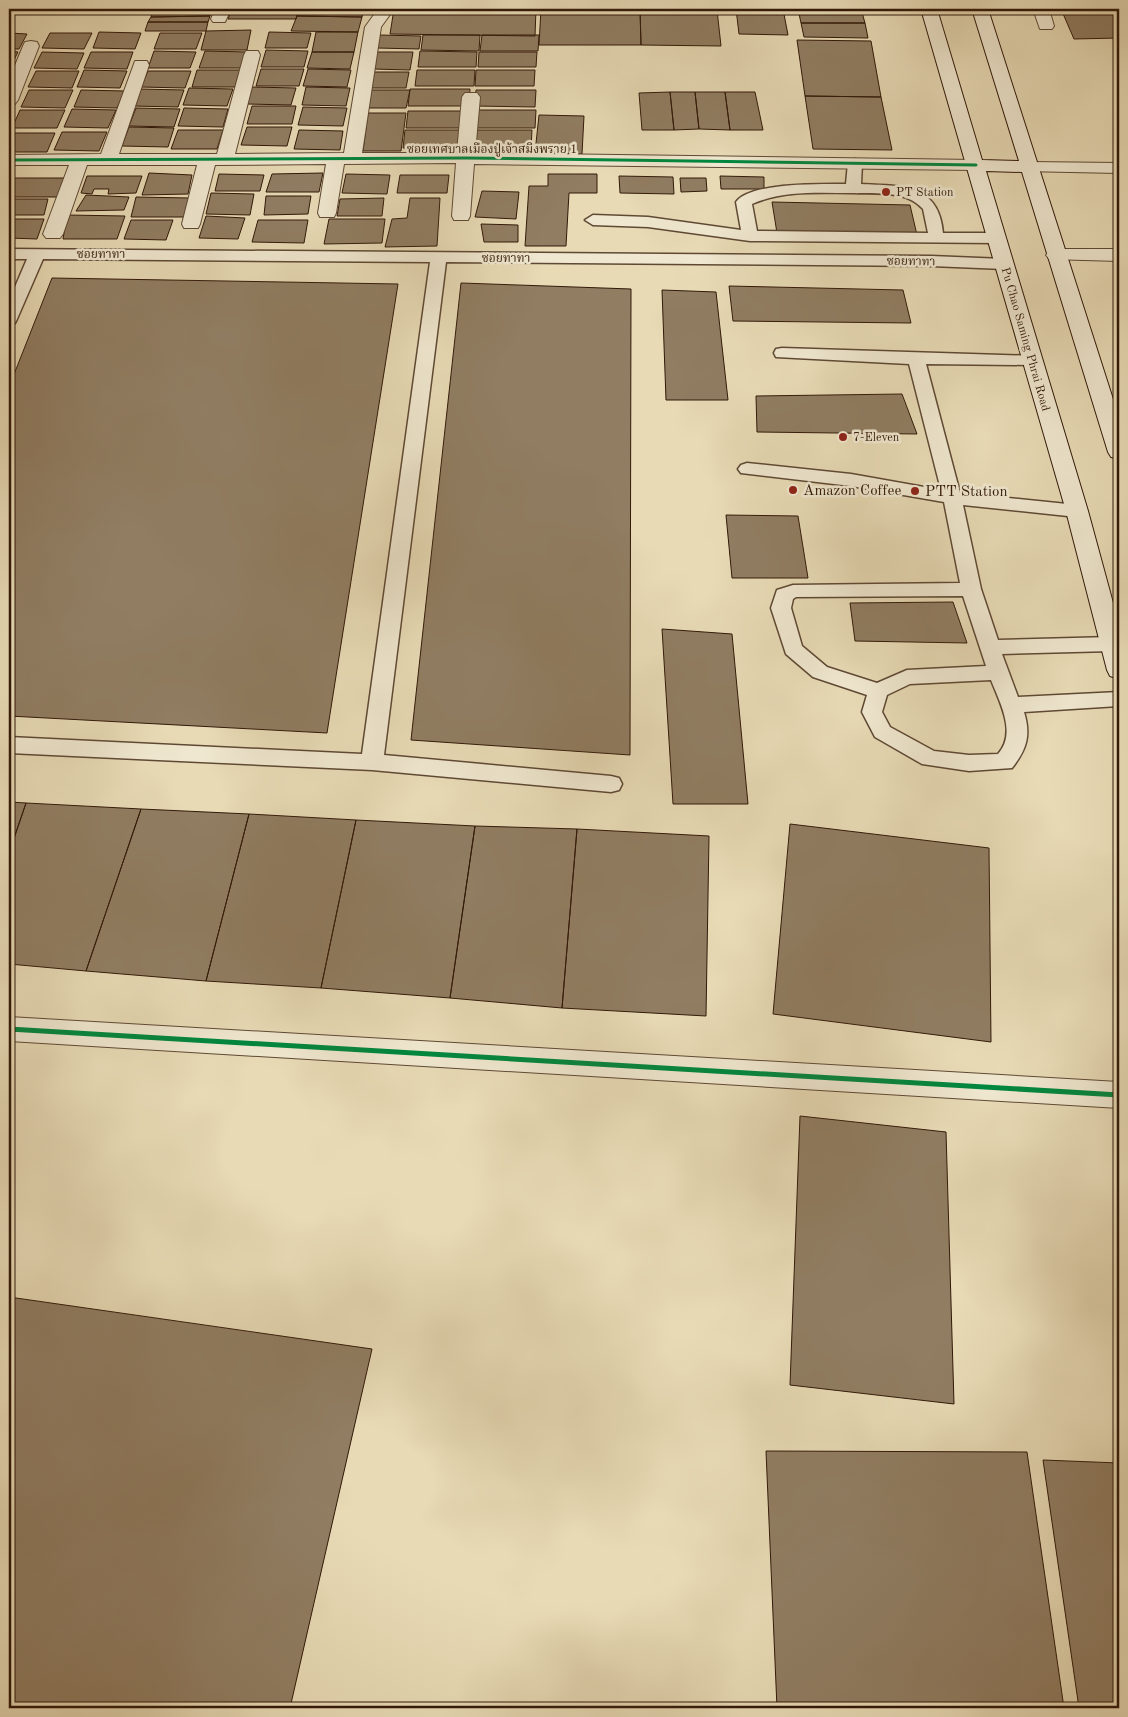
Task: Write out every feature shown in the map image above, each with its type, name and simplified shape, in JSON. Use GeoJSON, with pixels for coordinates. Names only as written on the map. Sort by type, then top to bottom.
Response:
{"type":"FeatureCollection","features":[{"type":"Feature","properties":{"kind":"street"},"geometry":{"type":"LineString","coordinates":[[327,212],[344,158],[373,27],[386,9]]}},
{"type":"Feature","properties":{"kind":"street","name":"Pu Chao Saming Phrai Road"},"geometry":{"type":"LineString","coordinates":[[929,9],[1116,644],[1119,670]]}},
{"type":"Feature","properties":{"kind":"street"},"geometry":{"type":"LineString","coordinates":[[980,9],[1028,167],[1119,452]]}},
{"type":"Feature","properties":{"kind":"street"},"geometry":{"type":"LineString","coordinates":[[1041,9],[1046,26]]}},
{"type":"Feature","properties":{"kind":"street"},"geometry":{"type":"LineString","coordinates":[[9,100],[31,46]]}},
{"type":"Feature","properties":{"kind":"street"},"geometry":{"type":"LineString","coordinates":[[191,224],[252,55]]}},
{"type":"Feature","properties":{"kind":"street"},"geometry":{"type":"LineString","coordinates":[[108,160],[141,65]]}},
{"type":"Feature","properties":{"kind":"street"},"geometry":{"type":"LineString","coordinates":[[461,216],[471,97]]}},
{"type":"Feature","properties":{"kind":"street","name":"ซอยเทศบาลเมืองปู่เจ้าสมิงพราย 1"},"geometry":{"type":"LineString","coordinates":[[9,160],[466,158],[1119,168]]}},
{"type":"Feature","properties":{"kind":"street"},"geometry":{"type":"LineString","coordinates":[[53,234],[80,160]]}},
{"type":"Feature","properties":{"kind":"street"},"geometry":{"type":"LineString","coordinates":[[1056,255],[1119,255]]}},
{"type":"Feature","properties":{"kind":"street"},"geometry":{"type":"LineString","coordinates":[[9,1029],[1119,1095]]}},
{"type":"Feature","properties":{"kind":"lane"},"geometry":{"type":"LineString","coordinates":[[853,188],[855,163]]}},
{"type":"Feature","properties":{"kind":"lane"},"geometry":{"type":"LineString","coordinates":[[750,236],[744,202],[758,195],[810,189],[853,188],[912,194],[922,199],[931,209],[936,238]]}},
{"type":"Feature","properties":{"kind":"lane"},"geometry":{"type":"LineString","coordinates":[[593,220],[648,222],[750,236],[997,238]]}},
{"type":"Feature","properties":{"kind":"lane","name":"ซอยทาทา"},"geometry":{"type":"LineString","coordinates":[[9,254],[912,261],[1004,264]]}},
{"type":"Feature","properties":{"kind":"lane"},"geometry":{"type":"LineString","coordinates":[[9,319],[37,254]]}},
{"type":"Feature","properties":{"kind":"lane"},"geometry":{"type":"LineString","coordinates":[[372,762],[438,257]]}},
{"type":"Feature","properties":{"kind":"lane"},"geometry":{"type":"LineString","coordinates":[[782,353],[1031,360]]}},
{"type":"Feature","properties":{"kind":"lane"},"geometry":{"type":"LineString","coordinates":[[878,691],[872,712],[882,732],[930,758],[969,763],[1004,762],[1016,750],[1020,732],[970,589],[952,498],[916,358]]}},
{"type":"Feature","properties":{"kind":"lane"},"geometry":{"type":"LineString","coordinates":[[747,469],[851,480],[952,498],[1077,511]]}},
{"type":"Feature","properties":{"kind":"lane"},"geometry":{"type":"LineString","coordinates":[[970,589],[793,591],[784,595],[781,608],[793,649],[820,672],[878,691],[907,677],[998,672]]}},
{"type":"Feature","properties":{"kind":"lane"},"geometry":{"type":"LineString","coordinates":[[991,647],[1116,644]]}},
{"type":"Feature","properties":{"kind":"lane"},"geometry":{"type":"LineString","coordinates":[[1011,705],[1119,699]]}},
{"type":"Feature","properties":{"kind":"lane"},"geometry":{"type":"LineString","coordinates":[[9,745],[372,762],[611,784]]}},
{"type":"Feature","properties":{"kind":"building"},"geometry":{"type":"Polygon","coordinates":[[[153,9],[211,9],[210,16],[151,17],[153,9]]]}},
{"type":"Feature","properties":{"kind":"building"},"geometry":{"type":"Polygon","coordinates":[[[232,9],[299,9],[296,19],[228,19],[232,9]]]}},
{"type":"Feature","properties":{"kind":"building"},"geometry":{"type":"Polygon","coordinates":[[[299,9],[364,9],[362,17],[297,16],[299,9]]]}},
{"type":"Feature","properties":{"kind":"building"},"geometry":{"type":"Polygon","coordinates":[[[394,9],[536,9],[535,36],[390,34],[394,9]]]}},
{"type":"Feature","properties":{"kind":"building"},"geometry":{"type":"Polygon","coordinates":[[[541,9],[640,9],[641,45],[539,45],[541,9]]]}},
{"type":"Feature","properties":{"kind":"building"},"geometry":{"type":"Polygon","coordinates":[[[640,9],[717,10],[721,46],[641,45],[640,9]]]}},
{"type":"Feature","properties":{"kind":"building"},"geometry":{"type":"Polygon","coordinates":[[[736,9],[783,9],[788,35],[739,34],[736,9]]]}},
{"type":"Feature","properties":{"kind":"building"},"geometry":{"type":"Polygon","coordinates":[[[798,9],[861,9],[865,23],[801,23],[798,9]]]}},
{"type":"Feature","properties":{"kind":"building"},"geometry":{"type":"Polygon","coordinates":[[[1061,9],[1119,9],[1119,38],[1074,39],[1061,9]]]}},
{"type":"Feature","properties":{"kind":"building"},"geometry":{"type":"Polygon","coordinates":[[[210,16],[208,22],[148,22],[151,17],[210,16]]]}},
{"type":"Feature","properties":{"kind":"building"},"geometry":{"type":"Polygon","coordinates":[[[297,16],[362,17],[358,32],[291,31],[297,16]]]}},
{"type":"Feature","properties":{"kind":"building"},"geometry":{"type":"Polygon","coordinates":[[[148,22],[208,22],[206,31],[145,31],[148,22]]]}},
{"type":"Feature","properties":{"kind":"building"},"geometry":{"type":"Polygon","coordinates":[[[801,23],[865,23],[868,38],[804,37],[801,23]]]}},
{"type":"Feature","properties":{"kind":"building"},"geometry":{"type":"Polygon","coordinates":[[[251,30],[247,50],[201,50],[206,31],[251,30]]]}},
{"type":"Feature","properties":{"kind":"building"},"geometry":{"type":"Polygon","coordinates":[[[99,32],[141,33],[135,49],[93,48],[99,32]]]}},
{"type":"Feature","properties":{"kind":"building"},"geometry":{"type":"Polygon","coordinates":[[[269,32],[311,33],[307,48],[265,48],[269,32]]]}},
{"type":"Feature","properties":{"kind":"building"},"geometry":{"type":"Polygon","coordinates":[[[316,32],[358,32],[354,52],[312,52],[316,32]]]}},
{"type":"Feature","properties":{"kind":"building"},"geometry":{"type":"Polygon","coordinates":[[[9,33],[27,34],[19,49],[9,49],[9,33]]]}},
{"type":"Feature","properties":{"kind":"building"},"geometry":{"type":"Polygon","coordinates":[[[50,33],[92,33],[84,49],[42,48],[50,33]]]}},
{"type":"Feature","properties":{"kind":"building"},"geometry":{"type":"Polygon","coordinates":[[[160,33],[202,33],[196,49],[154,49],[160,33]]]}},
{"type":"Feature","properties":{"kind":"building"},"geometry":{"type":"Polygon","coordinates":[[[380,35],[421,36],[419,49],[377,48],[380,35]]]}},
{"type":"Feature","properties":{"kind":"building"},"geometry":{"type":"Polygon","coordinates":[[[423,35],[480,35],[479,51],[421,50],[423,35]]]}},
{"type":"Feature","properties":{"kind":"building"},"geometry":{"type":"Polygon","coordinates":[[[482,35],[539,35],[538,51],[480,51],[482,35]]]}},
{"type":"Feature","properties":{"kind":"building"},"geometry":{"type":"Polygon","coordinates":[[[797,40],[871,41],[881,97],[805,96],[797,40]]]}},
{"type":"Feature","properties":{"kind":"building"},"geometry":{"type":"Polygon","coordinates":[[[266,50],[308,51],[304,67],[261,67],[266,50]]]}},
{"type":"Feature","properties":{"kind":"building"},"geometry":{"type":"Polygon","coordinates":[[[9,51],[18,52],[10,68],[9,68],[9,51]]]}},
{"type":"Feature","properties":{"kind":"building"},"geometry":{"type":"Polygon","coordinates":[[[154,51],[196,52],[190,68],[148,68],[154,51]]]}},
{"type":"Feature","properties":{"kind":"building"},"geometry":{"type":"Polygon","coordinates":[[[205,51],[247,52],[242,68],[199,68],[205,51]]]}},
{"type":"Feature","properties":{"kind":"building"},"geometry":{"type":"Polygon","coordinates":[[[420,51],[477,52],[476,67],[418,67],[420,51]]]}},
{"type":"Feature","properties":{"kind":"building"},"geometry":{"type":"Polygon","coordinates":[[[42,52],[84,53],[77,69],[34,68],[42,52]]]}},
{"type":"Feature","properties":{"kind":"building"},"geometry":{"type":"Polygon","coordinates":[[[91,52],[133,52],[127,69],[84,68],[91,52]]]}},
{"type":"Feature","properties":{"kind":"building"},"geometry":{"type":"Polygon","coordinates":[[[312,52],[354,52],[350,69],[307,68],[312,52]]]}},
{"type":"Feature","properties":{"kind":"building"},"geometry":{"type":"Polygon","coordinates":[[[376,52],[413,52],[410,70],[373,69],[376,52]]]}},
{"type":"Feature","properties":{"kind":"building"},"geometry":{"type":"Polygon","coordinates":[[[479,52],[537,52],[536,67],[478,67],[479,52]]]}},
{"type":"Feature","properties":{"kind":"building"},"geometry":{"type":"Polygon","coordinates":[[[261,69],[304,69],[299,86],[256,86],[261,69]]]}},
{"type":"Feature","properties":{"kind":"building"},"geometry":{"type":"Polygon","coordinates":[[[308,69],[351,70],[347,87],[303,86],[308,69]]]}},
{"type":"Feature","properties":{"kind":"building"},"geometry":{"type":"Polygon","coordinates":[[[84,70],[127,71],[120,88],[77,87],[84,70]]]}},
{"type":"Feature","properties":{"kind":"building"},"geometry":{"type":"Polygon","coordinates":[[[197,70],[240,70],[235,87],[192,87],[197,70]]]}},
{"type":"Feature","properties":{"kind":"building"},"geometry":{"type":"Polygon","coordinates":[[[417,70],[475,70],[474,86],[415,86],[417,70]]]}},
{"type":"Feature","properties":{"kind":"building"},"geometry":{"type":"Polygon","coordinates":[[[476,70],[535,70],[534,86],[475,86],[476,70]]]}},
{"type":"Feature","properties":{"kind":"building"},"geometry":{"type":"Polygon","coordinates":[[[36,71],[79,71],[72,88],[28,87],[36,71]]]}},
{"type":"Feature","properties":{"kind":"building"},"geometry":{"type":"Polygon","coordinates":[[[148,71],[191,71],[185,88],[141,87],[148,71]]]}},
{"type":"Feature","properties":{"kind":"building"},"geometry":{"type":"Polygon","coordinates":[[[370,72],[409,72],[406,88],[368,88],[370,72]]]}},
{"type":"Feature","properties":{"kind":"building"},"geometry":{"type":"Polygon","coordinates":[[[252,87],[296,88],[291,105],[247,104],[252,87]]]}},
{"type":"Feature","properties":{"kind":"building"},"geometry":{"type":"Polygon","coordinates":[[[306,87],[350,88],[346,106],[302,105],[306,87]]]}},
{"type":"Feature","properties":{"kind":"building"},"geometry":{"type":"Polygon","coordinates":[[[189,88],[233,89],[227,106],[183,105],[189,88]]]}},
{"type":"Feature","properties":{"kind":"building"},"geometry":{"type":"Polygon","coordinates":[[[140,89],[184,90],[178,107],[133,106],[140,89]]]}},
{"type":"Feature","properties":{"kind":"building"},"geometry":{"type":"Polygon","coordinates":[[[410,89],[470,89],[469,106],[408,106],[410,89]]]}},
{"type":"Feature","properties":{"kind":"building"},"geometry":{"type":"Polygon","coordinates":[[[29,90],[73,90],[65,108],[21,107],[29,90]]]}},
{"type":"Feature","properties":{"kind":"building"},"geometry":{"type":"Polygon","coordinates":[[[81,90],[125,91],[117,108],[74,107],[81,90]]]}},
{"type":"Feature","properties":{"kind":"building"},"geometry":{"type":"Polygon","coordinates":[[[369,90],[410,90],[406,108],[365,108],[369,90]]]}},
{"type":"Feature","properties":{"kind":"building"},"geometry":{"type":"Polygon","coordinates":[[[476,90],[536,90],[535,107],[475,106],[476,90]]]}},
{"type":"Feature","properties":{"kind":"building"},"geometry":{"type":"Polygon","coordinates":[[[670,92],[695,92],[699,129],[674,130],[670,92]]]}},
{"type":"Feature","properties":{"kind":"building"},"geometry":{"type":"Polygon","coordinates":[[[670,92],[674,130],[642,130],[639,93],[670,92]]]}},
{"type":"Feature","properties":{"kind":"building"},"geometry":{"type":"Polygon","coordinates":[[[695,92],[725,92],[730,130],[699,129],[695,92]]]}},
{"type":"Feature","properties":{"kind":"building"},"geometry":{"type":"Polygon","coordinates":[[[725,92],[755,92],[763,130],[730,130],[725,92]]]}},
{"type":"Feature","properties":{"kind":"building"},"geometry":{"type":"Polygon","coordinates":[[[805,96],[881,97],[892,150],[813,149],[805,96]]]}},
{"type":"Feature","properties":{"kind":"building"},"geometry":{"type":"Polygon","coordinates":[[[252,106],[296,106],[292,124],[247,124],[252,106]]]}},
{"type":"Feature","properties":{"kind":"building"},"geometry":{"type":"Polygon","coordinates":[[[303,107],[347,108],[343,126],[298,125],[303,107]]]}},
{"type":"Feature","properties":{"kind":"building"},"geometry":{"type":"Polygon","coordinates":[[[136,108],[180,109],[174,127],[129,126],[136,108]]]}},
{"type":"Feature","properties":{"kind":"building"},"geometry":{"type":"Polygon","coordinates":[[[184,108],[228,109],[223,127],[178,126],[184,108]]]}},
{"type":"Feature","properties":{"kind":"building"},"geometry":{"type":"Polygon","coordinates":[[[72,109],[116,110],[108,128],[64,127],[72,109]]]}},
{"type":"Feature","properties":{"kind":"building"},"geometry":{"type":"Polygon","coordinates":[[[20,110],[65,110],[57,128],[12,128],[20,110]]]}},
{"type":"Feature","properties":{"kind":"building"},"geometry":{"type":"Polygon","coordinates":[[[475,110],[536,110],[535,128],[474,128],[475,110]]]}},
{"type":"Feature","properties":{"kind":"building"},"geometry":{"type":"Polygon","coordinates":[[[408,111],[468,111],[467,128],[406,128],[408,111]]]}},
{"type":"Feature","properties":{"kind":"building"},"geometry":{"type":"Polygon","coordinates":[[[368,113],[406,113],[401,151],[363,151],[368,113]]]}},
{"type":"Feature","properties":{"kind":"building"},"geometry":{"type":"Polygon","coordinates":[[[539,115],[584,116],[582,154],[535,153],[539,115]]]}},
{"type":"Feature","properties":{"kind":"building"},"geometry":{"type":"Polygon","coordinates":[[[129,127],[174,128],[168,147],[122,146],[129,127]]]}},
{"type":"Feature","properties":{"kind":"building"},"geometry":{"type":"Polygon","coordinates":[[[247,127],[292,127],[287,146],[241,145],[247,127]]]}},
{"type":"Feature","properties":{"kind":"building"},"geometry":{"type":"Polygon","coordinates":[[[178,130],[223,130],[217,149],[171,149],[178,130]]]}},
{"type":"Feature","properties":{"kind":"building"},"geometry":{"type":"Polygon","coordinates":[[[299,130],[343,131],[340,150],[294,149],[299,130]]]}},
{"type":"Feature","properties":{"kind":"building"},"geometry":{"type":"Polygon","coordinates":[[[405,130],[466,130],[465,148],[403,148],[405,130]]]}},
{"type":"Feature","properties":{"kind":"building"},"geometry":{"type":"Polygon","coordinates":[[[471,130],[532,130],[531,148],[470,148],[471,130]]]}},
{"type":"Feature","properties":{"kind":"building"},"geometry":{"type":"Polygon","coordinates":[[[62,132],[107,132],[99,151],[54,150],[62,132]]]}},
{"type":"Feature","properties":{"kind":"building"},"geometry":{"type":"Polygon","coordinates":[[[10,133],[55,133],[47,152],[9,152],[10,133]]]}},
{"type":"Feature","properties":{"kind":"building"},"geometry":{"type":"Polygon","coordinates":[[[149,173],[192,175],[188,194],[142,195],[149,173]]]}},
{"type":"Feature","properties":{"kind":"building"},"geometry":{"type":"Polygon","coordinates":[[[323,173],[319,192],[266,192],[272,174],[323,173]]]}},
{"type":"Feature","properties":{"kind":"building"},"geometry":{"type":"Polygon","coordinates":[[[219,174],[264,175],[260,191],[215,191],[219,174]]]}},
{"type":"Feature","properties":{"kind":"building"},"geometry":{"type":"Polygon","coordinates":[[[346,174],[390,175],[387,194],[342,193],[346,174]]]}},
{"type":"Feature","properties":{"kind":"building"},"geometry":{"type":"Polygon","coordinates":[[[548,174],[597,174],[597,193],[569,193],[566,246],[525,246],[529,186],[548,186],[548,174]]]}},
{"type":"Feature","properties":{"kind":"building"},"geometry":{"type":"Polygon","coordinates":[[[400,175],[449,175],[447,193],[397,193],[400,175]]]}},
{"type":"Feature","properties":{"kind":"building"},"geometry":{"type":"Polygon","coordinates":[[[87,176],[142,176],[136,193],[108,194],[109,189],[94,189],[92,194],[81,193],[87,176]]]}},
{"type":"Feature","properties":{"kind":"building"},"geometry":{"type":"Polygon","coordinates":[[[619,176],[673,177],[674,194],[620,193],[619,176]]]}},
{"type":"Feature","properties":{"kind":"building"},"geometry":{"type":"Polygon","coordinates":[[[720,176],[764,177],[764,189],[721,189],[720,176]]]}},
{"type":"Feature","properties":{"kind":"building"},"geometry":{"type":"Polygon","coordinates":[[[14,178],[68,178],[59,197],[9,197],[9,189],[14,178]]]}},
{"type":"Feature","properties":{"kind":"building"},"geometry":{"type":"Polygon","coordinates":[[[680,178],[706,178],[707,191],[681,192],[680,178]]]}},
{"type":"Feature","properties":{"kind":"building"},"geometry":{"type":"Polygon","coordinates":[[[482,191],[519,192],[516,219],[475,217],[482,191]]]}},
{"type":"Feature","properties":{"kind":"building"},"geometry":{"type":"Polygon","coordinates":[[[211,193],[254,194],[250,215],[206,214],[211,193]]]}},
{"type":"Feature","properties":{"kind":"building"},"geometry":{"type":"Polygon","coordinates":[[[86,195],[129,197],[124,210],[76,211],[86,195]]]}},
{"type":"Feature","properties":{"kind":"building"},"geometry":{"type":"Polygon","coordinates":[[[266,196],[311,196],[308,214],[264,215],[266,196]]]}},
{"type":"Feature","properties":{"kind":"building"},"geometry":{"type":"Polygon","coordinates":[[[136,197],[190,198],[185,217],[131,217],[136,197]]]}},
{"type":"Feature","properties":{"kind":"building"},"geometry":{"type":"Polygon","coordinates":[[[384,198],[382,216],[337,216],[340,199],[384,198]]]}},
{"type":"Feature","properties":{"kind":"building"},"geometry":{"type":"Polygon","coordinates":[[[410,198],[440,198],[437,246],[385,247],[392,219],[407,218],[410,198]]]}},
{"type":"Feature","properties":{"kind":"building"},"geometry":{"type":"Polygon","coordinates":[[[9,199],[48,199],[44,215],[9,215],[9,199]]]}},
{"type":"Feature","properties":{"kind":"building"},"geometry":{"type":"Polygon","coordinates":[[[772,202],[910,205],[917,235],[777,233],[772,202]]]}},
{"type":"Feature","properties":{"kind":"building"},"geometry":{"type":"Polygon","coordinates":[[[67,215],[125,216],[117,239],[63,239],[67,215]]]}},
{"type":"Feature","properties":{"kind":"building"},"geometry":{"type":"Polygon","coordinates":[[[206,216],[245,218],[238,239],[199,238],[206,216]]]}},
{"type":"Feature","properties":{"kind":"building"},"geometry":{"type":"Polygon","coordinates":[[[9,219],[44,219],[37,239],[9,238],[9,219]]]}},
{"type":"Feature","properties":{"kind":"building"},"geometry":{"type":"Polygon","coordinates":[[[329,219],[385,219],[382,243],[324,244],[329,219]]]}},
{"type":"Feature","properties":{"kind":"building"},"geometry":{"type":"Polygon","coordinates":[[[131,220],[173,220],[166,240],[124,239],[131,220]]]}},
{"type":"Feature","properties":{"kind":"building"},"geometry":{"type":"Polygon","coordinates":[[[258,220],[308,220],[304,243],[252,242],[258,220]]]}},
{"type":"Feature","properties":{"kind":"building"},"geometry":{"type":"Polygon","coordinates":[[[481,224],[518,225],[518,242],[484,242],[481,224]]]}},
{"type":"Feature","properties":{"kind":"building"},"geometry":{"type":"Polygon","coordinates":[[[52,278],[398,284],[327,733],[9,716],[9,387],[52,278]]]}},
{"type":"Feature","properties":{"kind":"building"},"geometry":{"type":"Polygon","coordinates":[[[461,283],[631,289],[630,755],[411,740],[461,283]]]}},
{"type":"Feature","properties":{"kind":"building"},"geometry":{"type":"Polygon","coordinates":[[[729,286],[903,290],[911,323],[733,321],[729,286]]]}},
{"type":"Feature","properties":{"kind":"building"},"geometry":{"type":"Polygon","coordinates":[[[662,290],[716,292],[728,400],[666,400],[662,290]]]}},
{"type":"Feature","properties":{"kind":"building"},"geometry":{"type":"Polygon","coordinates":[[[902,394],[917,434],[757,432],[756,396],[902,394]]]}},
{"type":"Feature","properties":{"kind":"building"},"geometry":{"type":"Polygon","coordinates":[[[726,515],[798,516],[808,578],[732,578],[726,515]]]}},
{"type":"Feature","properties":{"kind":"building"},"geometry":{"type":"Polygon","coordinates":[[[953,602],[967,643],[855,641],[850,603],[953,602]]]}},
{"type":"Feature","properties":{"kind":"building"},"geometry":{"type":"Polygon","coordinates":[[[662,629],[732,634],[748,804],[673,804],[662,629]]]}},
{"type":"Feature","properties":{"kind":"building"},"geometry":{"type":"Polygon","coordinates":[[[9,802],[26,803],[9,853],[9,802]]]}},
{"type":"Feature","properties":{"kind":"building"},"geometry":{"type":"Polygon","coordinates":[[[26,803],[141,809],[86,971],[9,964],[9,853],[26,803]]]}},
{"type":"Feature","properties":{"kind":"building"},"geometry":{"type":"Polygon","coordinates":[[[141,809],[249,814],[206,981],[86,971],[141,809]]]}},
{"type":"Feature","properties":{"kind":"building"},"geometry":{"type":"Polygon","coordinates":[[[249,814],[356,820],[321,988],[206,981],[249,814]]]}},
{"type":"Feature","properties":{"kind":"building"},"geometry":{"type":"Polygon","coordinates":[[[356,820],[475,826],[450,998],[321,988],[356,820]]]}},
{"type":"Feature","properties":{"kind":"building"},"geometry":{"type":"Polygon","coordinates":[[[790,824],[989,848],[991,1042],[773,1014],[790,824]]]}},
{"type":"Feature","properties":{"kind":"building"},"geometry":{"type":"Polygon","coordinates":[[[475,826],[577,829],[562,1008],[450,998],[475,826]]]}},
{"type":"Feature","properties":{"kind":"building"},"geometry":{"type":"Polygon","coordinates":[[[577,829],[709,836],[706,1016],[562,1008],[577,829]]]}},
{"type":"Feature","properties":{"kind":"building"},"geometry":{"type":"Polygon","coordinates":[[[800,1116],[946,1132],[954,1404],[790,1385],[800,1116]]]}},
{"type":"Feature","properties":{"kind":"building"},"geometry":{"type":"Polygon","coordinates":[[[9,1297],[372,1349],[290,1708],[9,1708],[9,1297]]]}},
{"type":"Feature","properties":{"kind":"building"},"geometry":{"type":"Polygon","coordinates":[[[766,1451],[1027,1452],[1064,1708],[777,1708],[766,1451]]]}},
{"type":"Feature","properties":{"kind":"building"},"geometry":{"type":"Polygon","coordinates":[[[1043,1460],[1119,1463],[1119,1708],[1079,1708],[1043,1460]]]}},
{"type":"Feature","properties":{"kind":"cycle path"},"geometry":{"type":"LineString","coordinates":[[9,160],[466,158],[976,165]]}},
{"type":"Feature","properties":{"kind":"cycle path"},"geometry":{"type":"LineString","coordinates":[[9,1029],[1119,1095]]}},
{"type":"Feature","properties":{"kind":"place","name":"PT Station"},"geometry":{"type":"Point","coordinates":[886,192]}},
{"type":"Feature","properties":{"kind":"place","name":"7-Eleven"},"geometry":{"type":"Point","coordinates":[843,437]}},
{"type":"Feature","properties":{"kind":"place","name":"Amazon Coffee"},"geometry":{"type":"Point","coordinates":[793,490]}},
{"type":"Feature","properties":{"kind":"place","name":"PTT Station"},"geometry":{"type":"Point","coordinates":[915,491]}}]}
